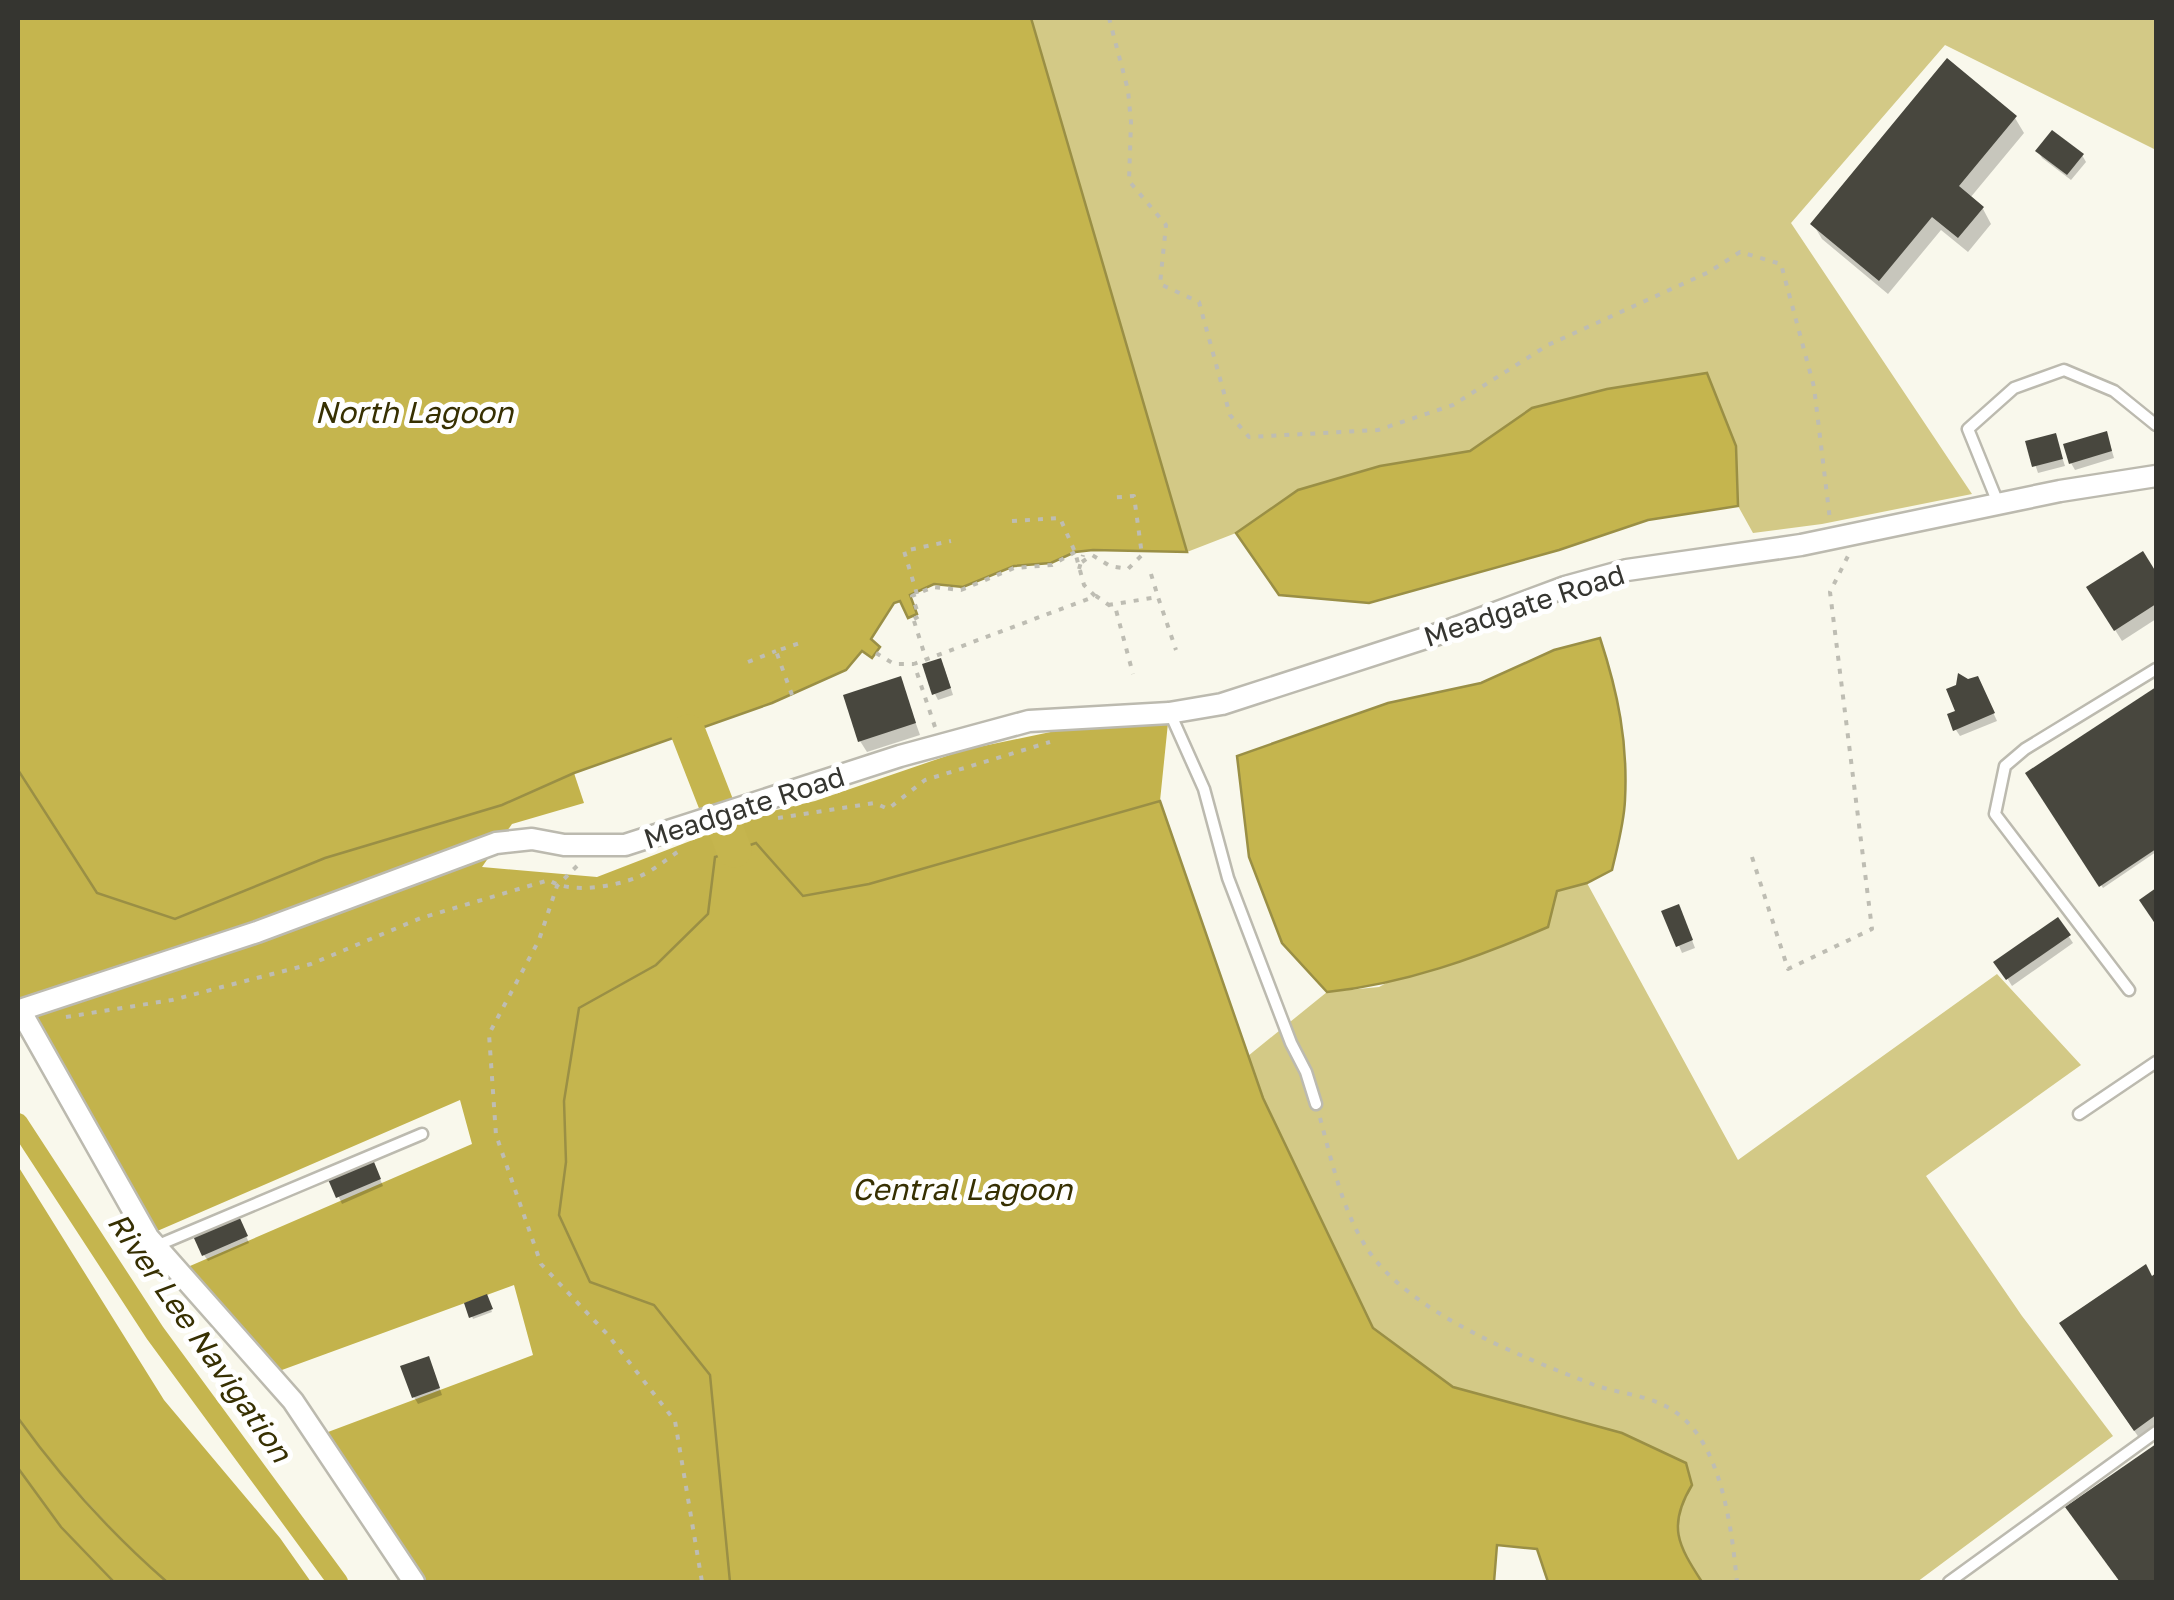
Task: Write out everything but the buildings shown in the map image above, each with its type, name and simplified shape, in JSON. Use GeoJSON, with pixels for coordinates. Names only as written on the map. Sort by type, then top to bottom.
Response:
{"type":"FeatureCollection","features":[{"type":"Feature","properties":{"kind":"street","name":"Meadgate Road"},"geometry":{"type":"LineString","coordinates":[[414,1582],[293,1401],[156,1246],[19,1008],[258,932],[496,843],[532,839],[625,846],[695,834],[942,746],[1029,721],[1169,712],[1222,704],[1565,587],[1627,570],[1854,535],[2156,476]]}},
{"type":"Feature","properties":{"kind":"lane"},"geometry":{"type":"LineString","coordinates":[[1999,504],[1979,463],[1968,428],[2014,388],[2064,370],[2114,391],[2156,425]]}},
{"type":"Feature","properties":{"kind":"lane"},"geometry":{"type":"LineString","coordinates":[[2129,990],[1994,814],[2005,766],[2024,748],[2156,669]]}},
{"type":"Feature","properties":{"kind":"lane"},"geometry":{"type":"LineString","coordinates":[[1169,712],[1204,789],[1228,878],[1316,1104]]}},
{"type":"Feature","properties":{"kind":"lane"},"geometry":{"type":"LineString","coordinates":[[2079,1114],[2156,1062]]}},
{"type":"Feature","properties":{"kind":"lane"},"geometry":{"type":"LineString","coordinates":[[156,1246],[422,1134]]}},
{"type":"Feature","properties":{"kind":"lane"},"geometry":{"type":"LineString","coordinates":[[1949,1582],[2156,1432]]}},
{"type":"Feature","properties":{"kind":"path"},"geometry":{"type":"LineString","coordinates":[[1109,18],[1128,90],[1132,122],[1129,181],[1166,225],[1160,284],[1199,302],[1230,415],[1249,436],[1378,430],[1454,405],[1548,346],[1709,272],[1740,252],[1781,264],[1796,309],[1814,387],[1831,539]]}},
{"type":"Feature","properties":{"kind":"path"},"geometry":{"type":"LineString","coordinates":[[1082,562],[1092,555],[1110,566],[1128,569],[1142,555],[1134,496],[1110,498]]}},
{"type":"Feature","properties":{"kind":"path"},"geometry":{"type":"LineString","coordinates":[[1012,521],[1060,518],[1084,585],[1116,610],[1133,674]]}},
{"type":"Feature","properties":{"kind":"path"},"geometry":{"type":"LineString","coordinates":[[1752,857],[1788,969],[1872,929],[1830,592],[1846,562],[1854,535]]}},
{"type":"Feature","properties":{"kind":"path"},"geometry":{"type":"LineString","coordinates":[[917,594],[904,551],[951,541]]}},
{"type":"Feature","properties":{"kind":"path"},"geometry":{"type":"LineString","coordinates":[[926,659],[913,617],[920,616],[912,596],[934,587],[961,590],[1014,568],[1052,565],[1075,552]]}},
{"type":"Feature","properties":{"kind":"path"},"geometry":{"type":"LineString","coordinates":[[1079,569],[1082,555]]}},
{"type":"Feature","properties":{"kind":"path"},"geometry":{"type":"LineString","coordinates":[[1151,574],[1176,650]]}},
{"type":"Feature","properties":{"kind":"path"},"geometry":{"type":"LineString","coordinates":[[876,653],[894,664],[914,664],[1096,596]]}},
{"type":"Feature","properties":{"kind":"path"},"geometry":{"type":"LineString","coordinates":[[1108,605],[1158,597]]}},
{"type":"Feature","properties":{"kind":"path"},"geometry":{"type":"LineString","coordinates":[[748,662],[800,643]]}},
{"type":"Feature","properties":{"kind":"path"},"geometry":{"type":"LineString","coordinates":[[776,651],[792,695]]}},
{"type":"Feature","properties":{"kind":"path"},"geometry":{"type":"LineString","coordinates":[[914,664],[942,746]]}},
{"type":"Feature","properties":{"kind":"path"},"geometry":{"type":"LineString","coordinates":[[759,810],[818,814],[875,804],[888,809],[925,780],[1066,738]]}},
{"type":"Feature","properties":{"kind":"path"},"geometry":{"type":"LineString","coordinates":[[55,1020],[172,1000],[311,964],[421,918],[549,880],[556,886],[597,888],[648,874],[695,834]]}},
{"type":"Feature","properties":{"kind":"path"},"geometry":{"type":"LineString","coordinates":[[598,845],[556,886],[539,940],[490,1034],[496,1135],[541,1264],[608,1335],[676,1422],[702,1582]]}},
{"type":"Feature","properties":{"kind":"path"},"geometry":{"type":"LineString","coordinates":[[1316,1104],[1348,1212],[1368,1250],[1422,1302],[1508,1352],[1604,1388],[1659,1401],[1685,1420],[1706,1449],[1719,1487],[1732,1532],[1737,1582]]}},
{"type":"Feature","properties":{"kind":"shaded area"},"geometry":{"type":"Polygon","coordinates":[[[1031,18],[2156,18],[2156,150],[1945,45],[1791,223],[1972,494],[1822,524],[1753,533],[1738,506],[1736,446],[1706,373],[1532,408],[1470,451],[1380,466],[1298,490],[1236,533],[1187,552],[1031,18]]]}},
{"type":"Feature","properties":{"kind":"shaded area"},"geometry":{"type":"Polygon","coordinates":[[[1169,713],[1160,801],[869,884],[802,896],[756,843],[715,856],[708,914],[656,965],[579,1008],[564,1101],[566,1162],[559,1215],[590,1282],[654,1305],[710,1375],[730,1582],[422,1582],[320,1435],[533,1355],[514,1285],[271,1374],[183,1269],[472,1144],[460,1100],[155,1232],[18,1032],[18,770],[97,893],[325,858],[502,805],[574,773],[584,803],[512,824],[482,867],[597,877],[760,814],[815,801],[964,750],[1103,721],[1169,713]]]}},
{"type":"Feature","properties":{"kind":"shaded area"},"geometry":{"type":"Polygon","coordinates":[[[1587,883],[1738,1160],[1997,974],[2081,1065],[1926,1176],[2022,1316],[2113,1436],[1917,1582],[1702,1582],[1679,1535],[1680,1512],[1692,1485],[1622,1433],[1453,1387],[1373,1328],[1263,1098],[1248,1056],[1327,992],[1379,987],[1557,891],[1587,883]]]}},
{"type":"Feature","properties":{"kind":"shaded area"},"geometry":{"type":"Polygon","coordinates":[[[18,1166],[164,1400],[280,1538],[311,1582],[167,1582],[134,1553],[44,1455],[18,1418],[18,1166]]]}},
{"type":"Feature","properties":{"kind":"shaded area"},"geometry":{"type":"Polygon","coordinates":[[[18,1468],[61,1527],[114,1582],[18,1582],[18,1468]]]}},
{"type":"Feature","properties":{"kind":"water","name":"North Lagoon"},"geometry":{"type":"Polygon","coordinates":[[[18,18],[1031,18],[1187,552],[1075,552],[1051,563],[1014,566],[963,587],[934,584],[910,595],[917,614],[908,618],[900,601],[894,603],[871,639],[880,647],[872,658],[862,651],[846,670],[772,703],[574,773],[502,805],[325,858],[175,919],[97,893],[18,770],[18,18]]]}},
{"type":"Feature","properties":{"kind":"water"},"geometry":{"type":"Polygon","coordinates":[[[1707,373],[1736,446],[1738,506],[1648,520],[1559,550],[1369,603],[1279,595],[1236,533],[1298,490],[1380,466],[1470,451],[1532,408],[1607,389],[1707,373]]]}},
{"type":"Feature","properties":{"kind":"water"},"geometry":{"type":"Polygon","coordinates":[[[1600,638],[1617,698],[1625,758],[1624,809],[1612,870],[1587,883],[1557,891],[1548,927],[1440,968],[1384,983],[1327,992],[1282,943],[1249,857],[1237,756],[1388,703],[1481,683],[1554,650],[1600,638]]]}},
{"type":"Feature","properties":{"kind":"water","name":"Central Lagoon"},"geometry":{"type":"Polygon","coordinates":[[[1160,801],[1263,1098],[1373,1328],[1453,1387],[1622,1433],[1686,1463],[1692,1485],[1680,1512],[1679,1535],[1702,1582],[1548,1582],[1537,1549],[1497,1545],[1494,1582],[730,1582],[710,1375],[654,1305],[590,1282],[559,1215],[566,1162],[564,1101],[579,1008],[656,965],[708,914],[715,857],[756,843],[803,896],[869,884],[1160,801]]]}},
{"type":"Feature","properties":{"kind":"water"},"geometry":{"type":"Polygon","coordinates":[[[18,1418],[88,1505],[167,1582],[114,1582],[61,1527],[18,1468],[18,1418]]]}},
{"type":"Feature","properties":{"kind":"waterway"},"geometry":{"type":"LineString","coordinates":[[688,732],[734,850]]}},
{"type":"Feature","properties":{"kind":"waterway","name":"River Lee Navigation"},"geometry":{"type":"LineString","coordinates":[[18,1123],[155,1333],[338,1582]]}}]}
